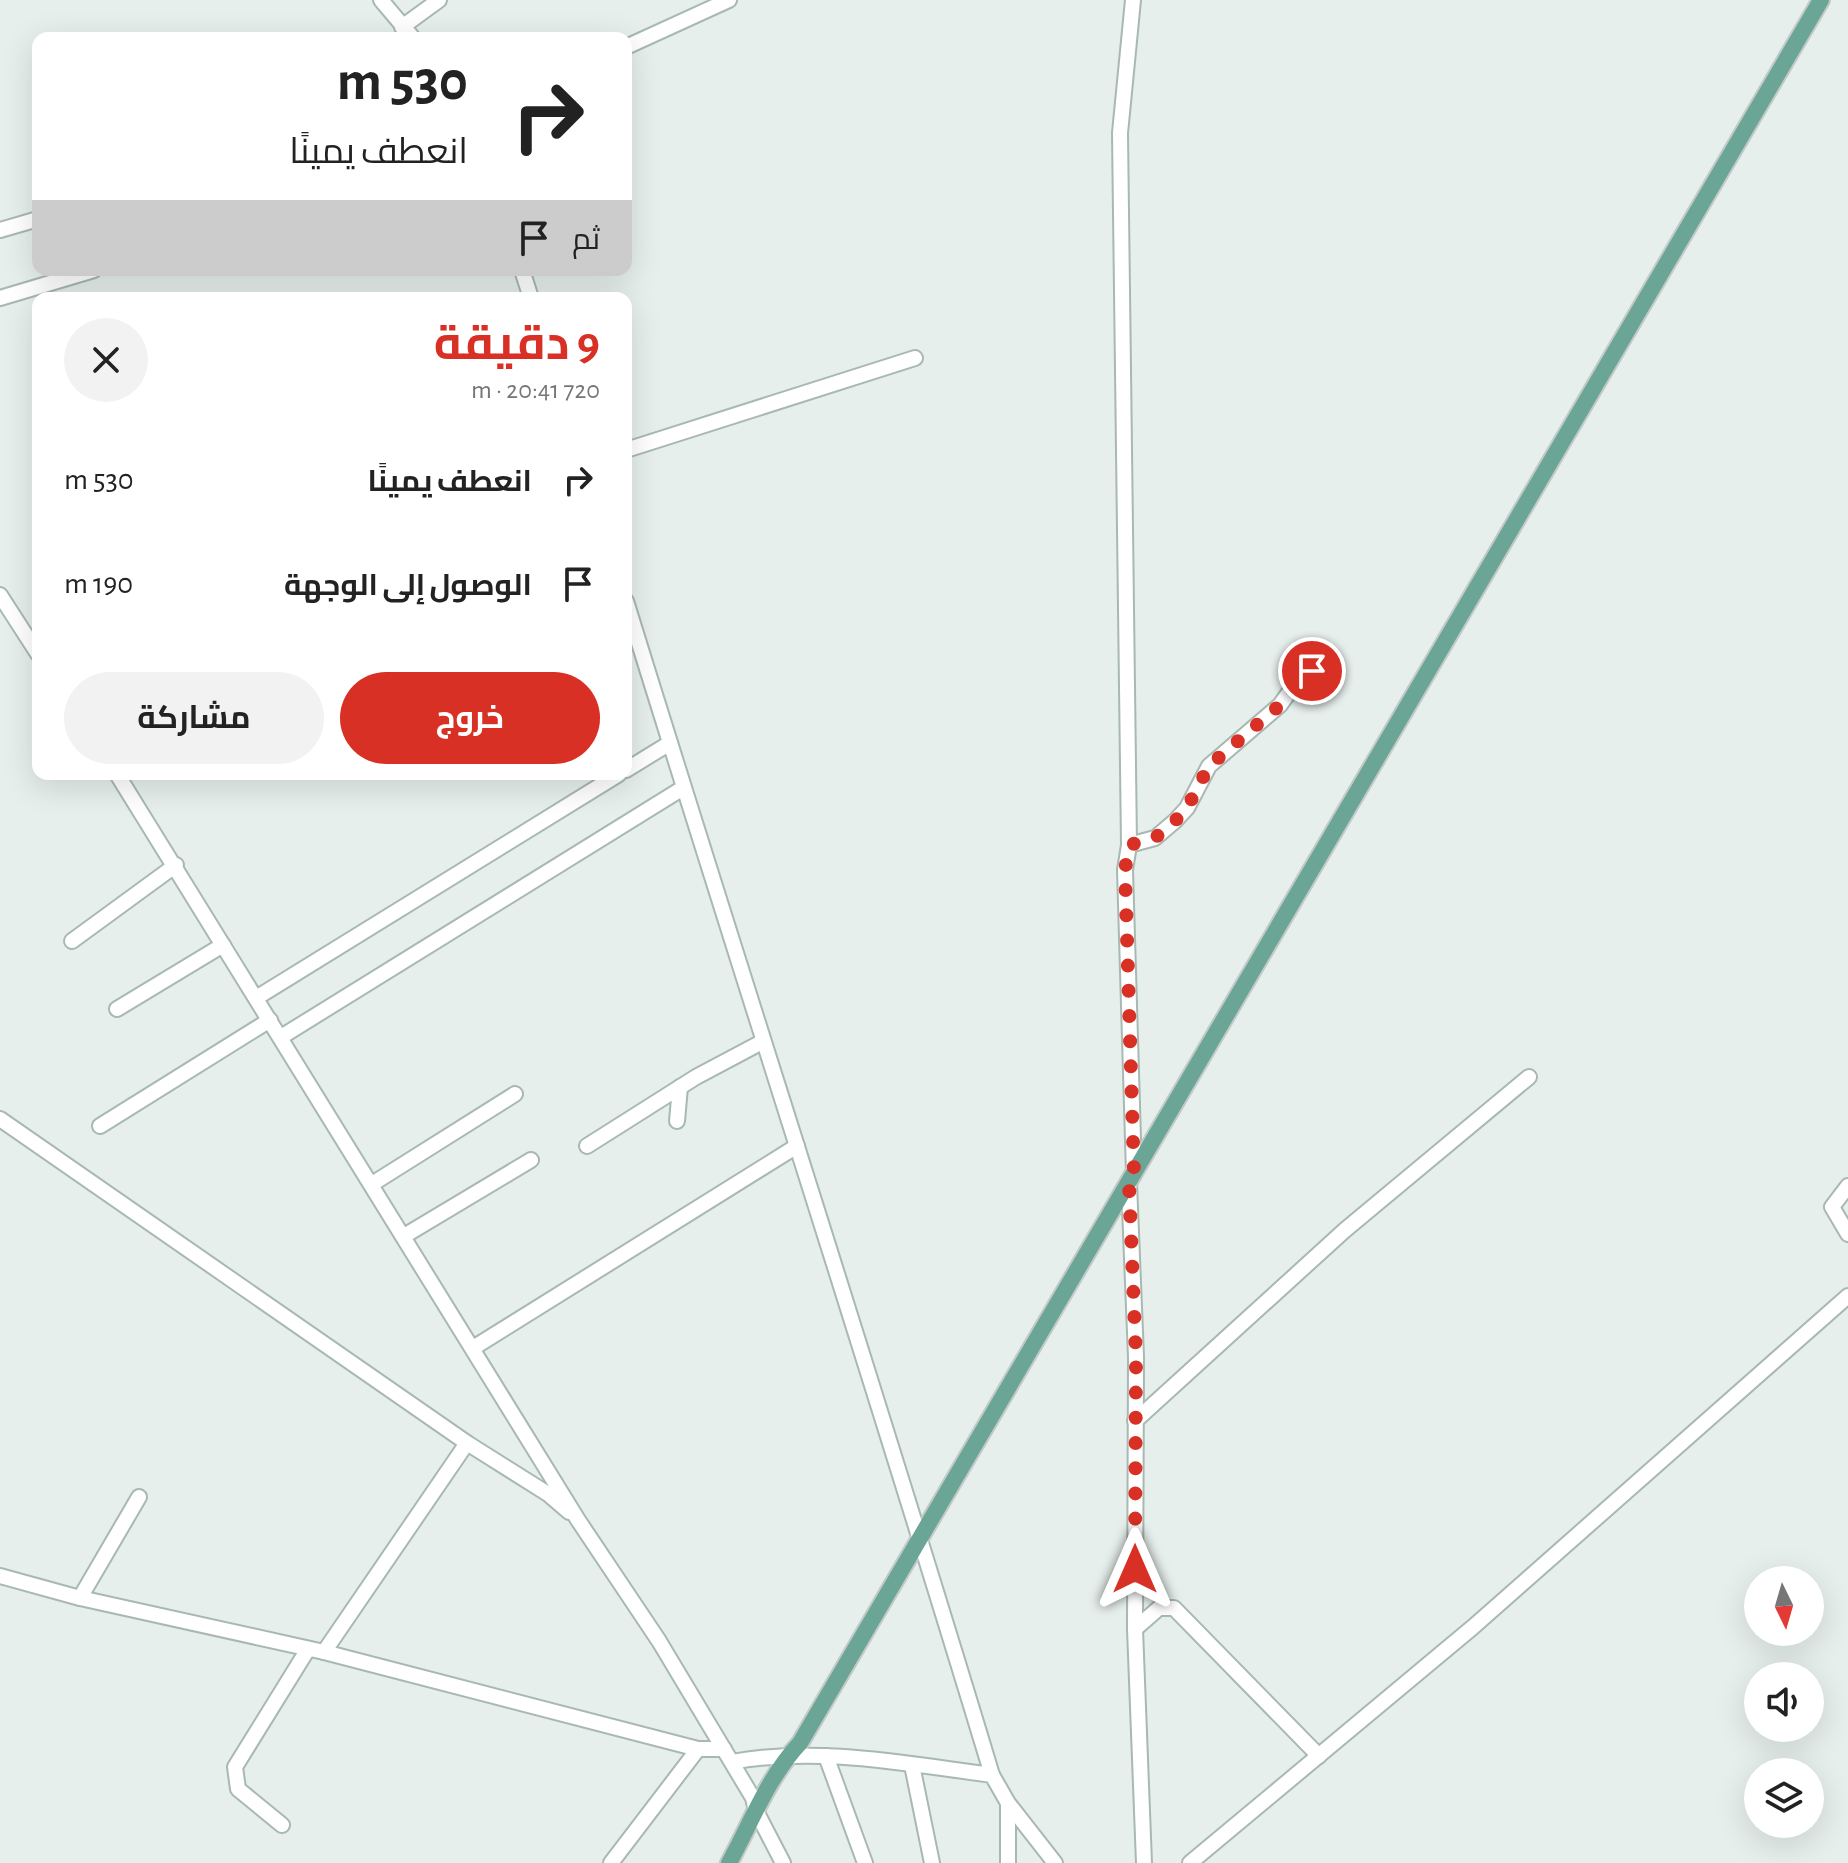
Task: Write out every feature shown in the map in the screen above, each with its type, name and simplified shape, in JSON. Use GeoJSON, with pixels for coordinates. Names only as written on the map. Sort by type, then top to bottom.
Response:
{"type":"FeatureCollection","features":[{"type":"Feature","properties":{"kind":"main road"},"geometry":{"type":"LineString","coordinates":[[729,1863],[742,1840],[752,1833],[761,1805],[796,1751],[1821,0]]}},
{"type":"Feature","properties":{"kind":"street"},"geometry":{"type":"LineString","coordinates":[[381,0],[408,32],[439,0]]}},
{"type":"Feature","properties":{"kind":"street"},"geometry":{"type":"LineString","coordinates":[[632,44],[729,0]]}},
{"type":"Feature","properties":{"kind":"street"},"geometry":{"type":"LineString","coordinates":[[1133,0],[1120,133],[1135,1629],[1144,1863]]}},
{"type":"Feature","properties":{"kind":"street"},"geometry":{"type":"LineString","coordinates":[[0,230],[32,221]]}},
{"type":"Feature","properties":{"kind":"street"},"geometry":{"type":"LineString","coordinates":[[0,298],[74,276]]}},
{"type":"Feature","properties":{"kind":"street"},"geometry":{"type":"LineString","coordinates":[[632,448],[915,358]]}},
{"type":"Feature","properties":{"kind":"street"},"geometry":{"type":"LineString","coordinates":[[0,595],[32,645]]}},
{"type":"Feature","properties":{"kind":"street"},"geometry":{"type":"LineString","coordinates":[[632,620],[762,1042],[921,1537],[992,1775],[1008,1803],[1055,1863]]}},
{"type":"Feature","properties":{"kind":"street"},"geometry":{"type":"LineString","coordinates":[[1129,845],[1155,838],[1175,821],[1187,808],[1209,766],[1280,705],[1298,680],[1332,659]]}},
{"type":"Feature","properties":{"kind":"street"},"geometry":{"type":"LineString","coordinates":[[632,766],[670,743]]}},
{"type":"Feature","properties":{"kind":"street"},"geometry":{"type":"LineString","coordinates":[[121,780],[578,1520],[659,1641],[761,1805],[783,1863]]}},
{"type":"Feature","properties":{"kind":"street"},"geometry":{"type":"LineString","coordinates":[[256,998],[609,780]]}},
{"type":"Feature","properties":{"kind":"street"},"geometry":{"type":"LineString","coordinates":[[281,1037],[683,788]]}},
{"type":"Feature","properties":{"kind":"street"},"geometry":{"type":"LineString","coordinates":[[72,941],[176,865]]}},
{"type":"Feature","properties":{"kind":"street"},"geometry":{"type":"LineString","coordinates":[[117,1009],[223,945]]}},
{"type":"Feature","properties":{"kind":"street"},"geometry":{"type":"LineString","coordinates":[[100,1126],[270,1020]]}},
{"type":"Feature","properties":{"kind":"street"},"geometry":{"type":"LineString","coordinates":[[587,1146],[680,1087],[762,1042]]}},
{"type":"Feature","properties":{"kind":"street"},"geometry":{"type":"LineString","coordinates":[[1135,1421],[1345,1230],[1529,1077]]}},
{"type":"Feature","properties":{"kind":"street"},"geometry":{"type":"LineString","coordinates":[[677,1121],[680,1087]]}},
{"type":"Feature","properties":{"kind":"street"},"geometry":{"type":"LineString","coordinates":[[372,1184],[515,1094]]}},
{"type":"Feature","properties":{"kind":"street"},"geometry":{"type":"LineString","coordinates":[[0,1119],[467,1443],[548,1494],[578,1520]]}},
{"type":"Feature","properties":{"kind":"street"},"geometry":{"type":"LineString","coordinates":[[473,1348],[797,1146]]}},
{"type":"Feature","properties":{"kind":"street"},"geometry":{"type":"LineString","coordinates":[[404,1236],[531,1160]]}},
{"type":"Feature","properties":{"kind":"street"},"geometry":{"type":"LineString","coordinates":[[1848,1186],[1832,1207],[1848,1234]]}},
{"type":"Feature","properties":{"kind":"street"},"geometry":{"type":"LineString","coordinates":[[1190,1863],[1473,1627],[1848,1296]]}},
{"type":"Feature","properties":{"kind":"street"},"geometry":{"type":"LineString","coordinates":[[324,1652],[467,1443]]}},
{"type":"Feature","properties":{"kind":"street"},"geometry":{"type":"LineString","coordinates":[[80,1598],[139,1497]]}},
{"type":"Feature","properties":{"kind":"street"},"geometry":{"type":"LineString","coordinates":[[0,1576],[80,1598],[324,1652],[728,1756],[796,1751],[992,1775]]}},
{"type":"Feature","properties":{"kind":"street"},"geometry":{"type":"LineString","coordinates":[[1135,1629],[1159,1608],[1174,1608],[1319,1756]]}},
{"type":"Feature","properties":{"kind":"street"},"geometry":{"type":"LineString","coordinates":[[282,1825],[238,1789],[235,1767],[308,1649]]}},
{"type":"Feature","properties":{"kind":"street"},"geometry":{"type":"LineString","coordinates":[[611,1863],[698,1749]]}},
{"type":"Feature","properties":{"kind":"street"},"geometry":{"type":"LineString","coordinates":[[826,1756],[865,1863]]}},
{"type":"Feature","properties":{"kind":"street"},"geometry":{"type":"LineString","coordinates":[[912,1765],[932,1863]]}},
{"type":"Feature","properties":{"kind":"street"},"geometry":{"type":"LineString","coordinates":[[1008,1803],[1008,1863]]}},
{"type":"Feature","properties":{"kind":"route"},"geometry":{"type":"LineString","coordinates":[[1135,1569],[1136,1357],[1129,1183],[1134,1173],[1125,870],[1129,845],[1155,838],[1175,821],[1187,808],[1209,766],[1280,705],[1298,680],[1312,671]]}}]}
